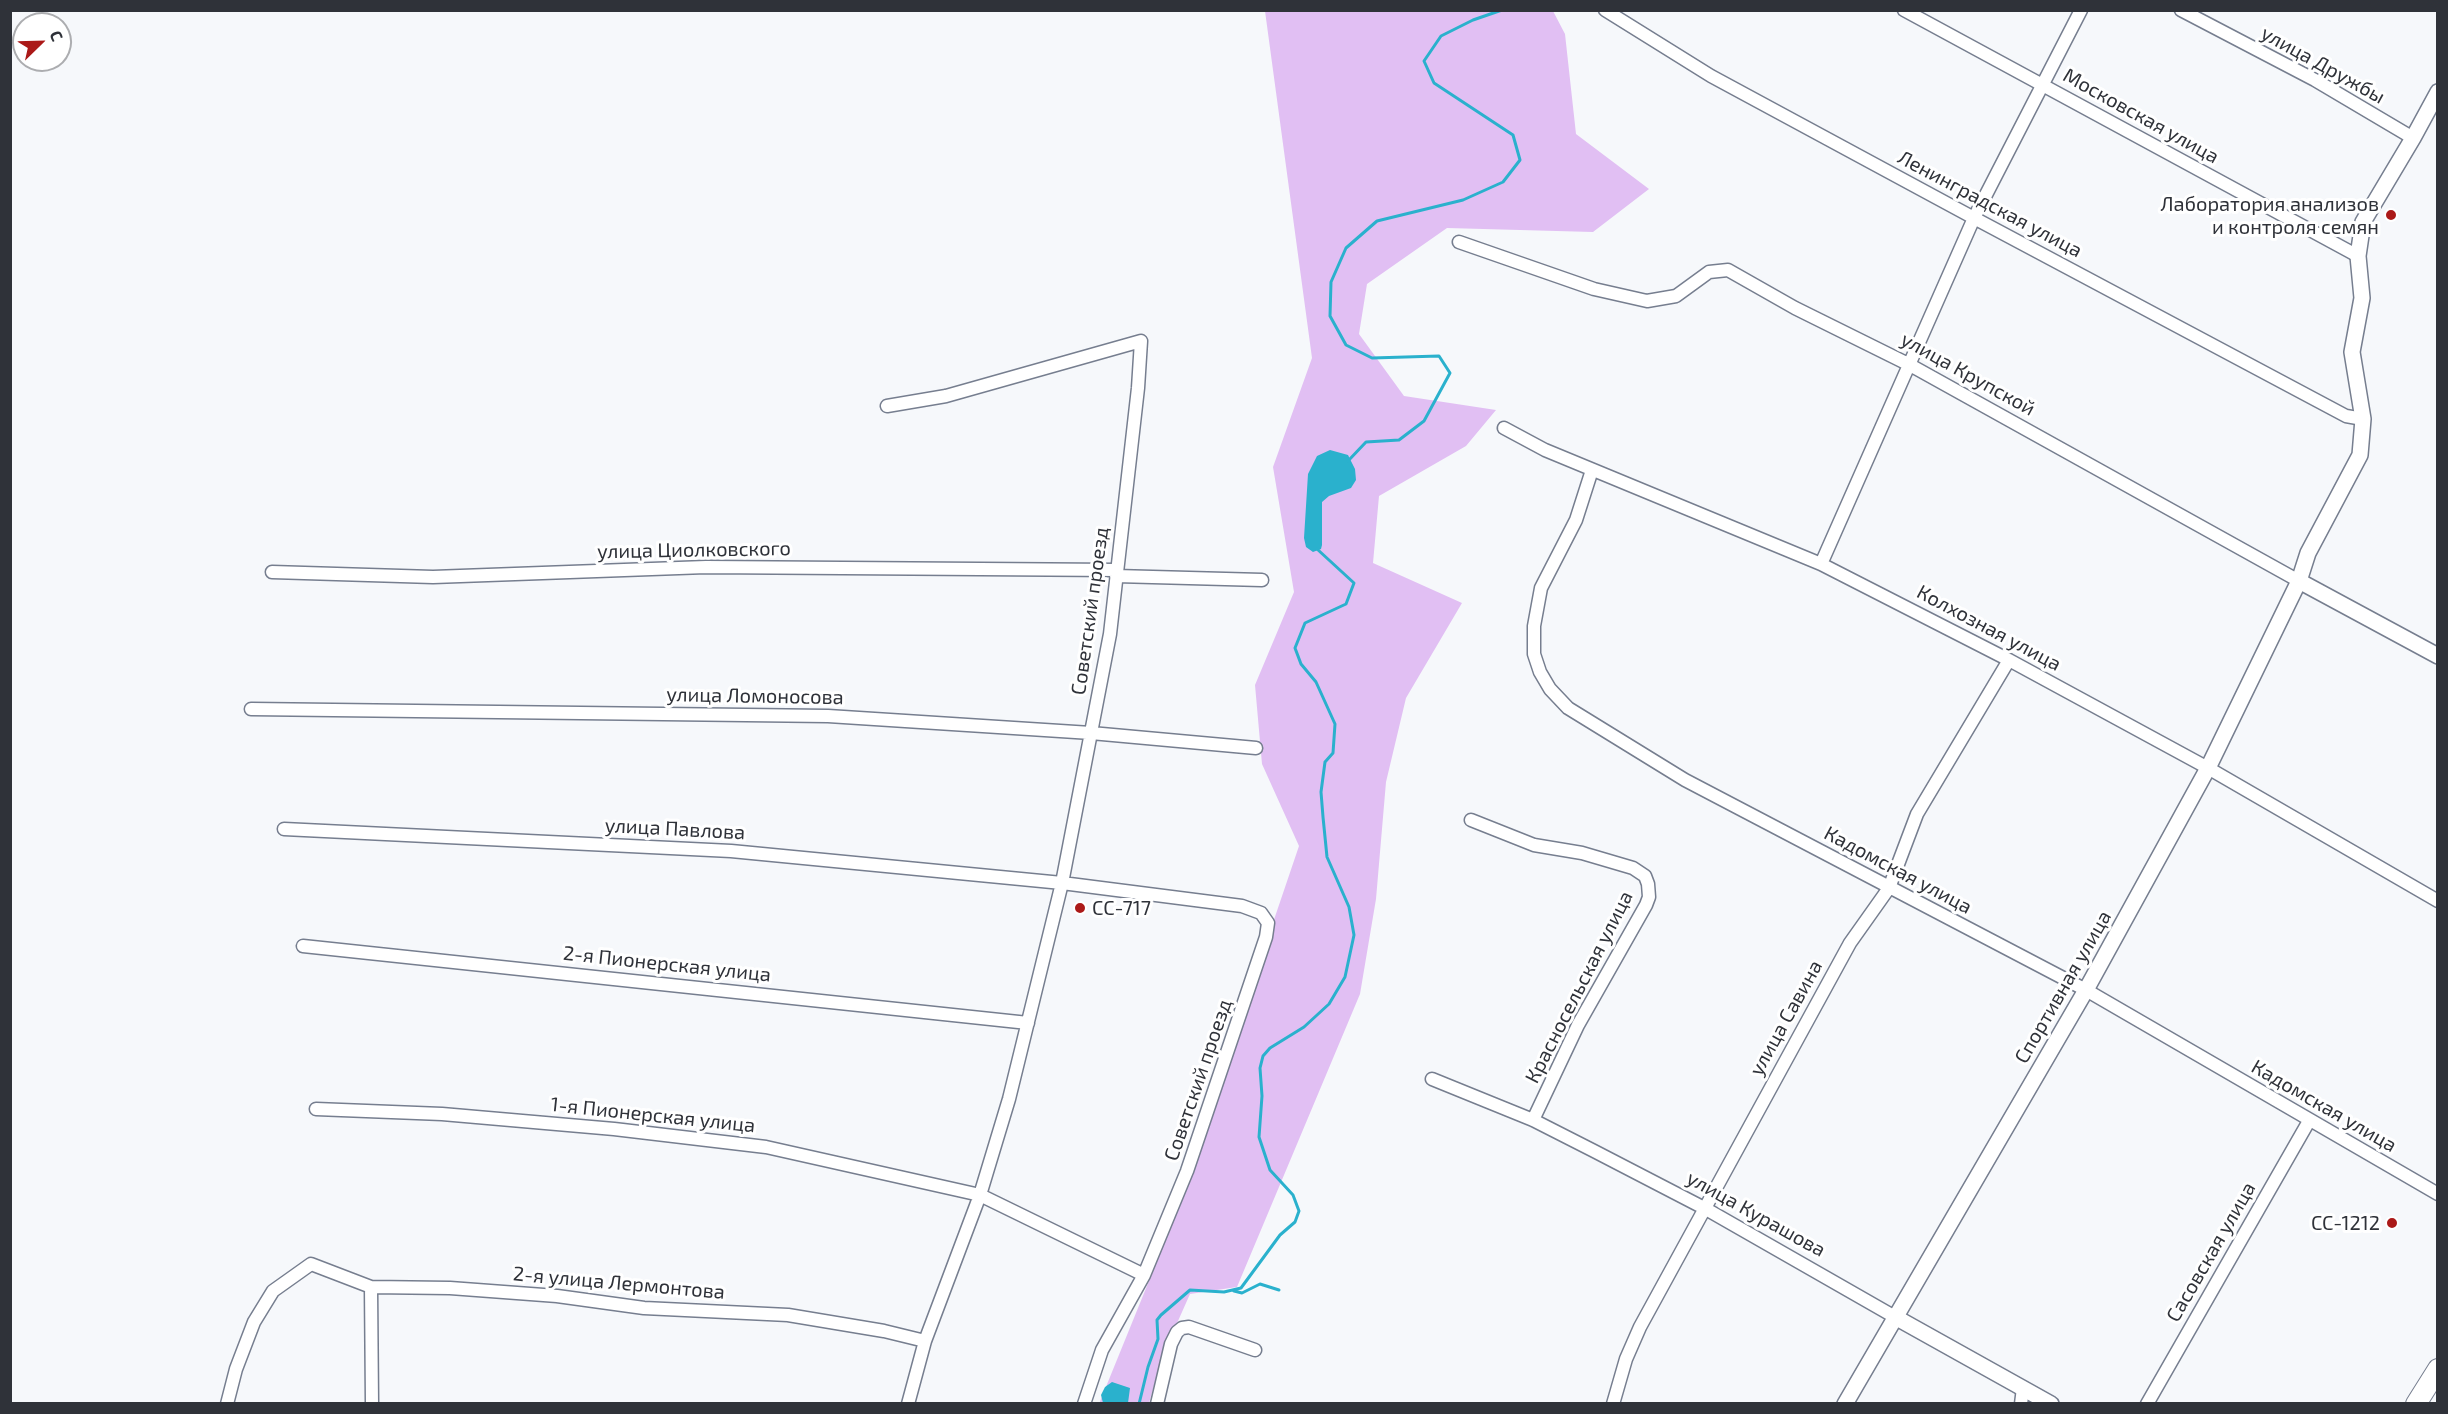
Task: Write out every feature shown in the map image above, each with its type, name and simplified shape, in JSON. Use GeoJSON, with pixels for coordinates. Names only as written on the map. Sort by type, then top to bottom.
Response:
{"type":"FeatureCollection","features":[{"type":"Feature","properties":{"kind":"main road"},"geometry":{"type":"LineString","coordinates":[[2416,1404],[2438,1369]]}},
{"type":"Feature","properties":{"kind":"street","name":"Ленинградская улица"},"geometry":{"type":"LineString","coordinates":[[1605,10],[1711,76],[1974,218],[2346,416],[2363,419]]}},
{"type":"Feature","properties":{"kind":"street","name":"Московская улица"},"geometry":{"type":"LineString","coordinates":[[1904,10],[2358,256]]}},
{"type":"Feature","properties":{"kind":"street"},"geometry":{"type":"LineString","coordinates":[[1821,564],[1974,218],[2081,10]]}},
{"type":"Feature","properties":{"kind":"street","name":"улица Дружбы"},"geometry":{"type":"LineString","coordinates":[[2181,10],[2315,80],[2414,138]]}},
{"type":"Feature","properties":{"kind":"street","name":"Спортивная улица"},"geometry":{"type":"LineString","coordinates":[[1845,1404],[2086,990],[2208,768],[2299,581],[2308,553],[2360,455],[2363,419],[2352,352],[2362,298],[2358,256],[2363,222],[2414,138],[2438,92]]}},
{"type":"Feature","properties":{"kind":"street","name":"улица Крупской"},"geometry":{"type":"LineString","coordinates":[[1459,242],[1594,290],[1647,301],[1676,296],[1709,272],[1728,270],[1795,308],[1910,365],[2438,656]]}},
{"type":"Feature","properties":{"kind":"street","name":"Советский проезд"},"geometry":{"type":"LineString","coordinates":[[887,406],[946,396],[1141,341],[1138,388],[1110,634],[1062,883],[1009,1099],[980,1195],[925,1341],[908,1404]]}},
{"type":"Feature","properties":{"kind":"street","name":"Колхозная улица"},"geometry":{"type":"LineString","coordinates":[[1504,428],[1545,450],[1821,564],[2009,660],[2208,768],[2438,901]]}},
{"type":"Feature","properties":{"kind":"street","name":"Кадомская улица"},"geometry":{"type":"LineString","coordinates":[[1592,470],[1575,520],[1542,588],[1536,612],[1534,654],[1550,689],[1568,708],[1685,780],[2086,990],[2438,1194]]}},
{"type":"Feature","properties":{"kind":"street","name":"улица Циолковского"},"geometry":{"type":"LineString","coordinates":[[272,572],[433,577],[705,567],[1116,573],[1262,580]]}},
{"type":"Feature","properties":{"kind":"street","name":"улица Савина"},"geometry":{"type":"LineString","coordinates":[[1613,1404],[1626,1359],[1640,1328],[1706,1209],[1751,1121],[1850,944],[1889,888],[1917,814],[2009,660]]}},
{"type":"Feature","properties":{"kind":"street","name":"улица Ломоносова"},"geometry":{"type":"LineString","coordinates":[[251,709],[828,716],[1091,733],[1257,748]]}},
{"type":"Feature","properties":{"kind":"street","name":"Красносельская улица"},"geometry":{"type":"LineString","coordinates":[[1471,820],[1534,845],[1582,853],[1633,868],[1645,876],[1648,884],[1649,897],[1646,904],[1578,1025],[1533,1120]]}},
{"type":"Feature","properties":{"kind":"street","name":"улица Павлова"},"geometry":{"type":"LineString","coordinates":[[284,829],[731,851],[1062,883]]}},
{"type":"Feature","properties":{"kind":"street","name":"Советский проезд"},"geometry":{"type":"LineString","coordinates":[[1062,883],[1242,906],[1261,913],[1268,923],[1266,938],[1188,1171],[1144,1275]]}},
{"type":"Feature","properties":{"kind":"street","name":"2-я Пионерская улица"},"geometry":{"type":"LineString","coordinates":[[303,946],[1028,1023]]}},
{"type":"Feature","properties":{"kind":"street","name":"улица Курашова"},"geometry":{"type":"LineString","coordinates":[[1432,1079],[1533,1120],[1706,1209],[1895,1317],[2022,1396],[2051,1404]]}},
{"type":"Feature","properties":{"kind":"street","name":"1-я Пионерская улица"},"geometry":{"type":"LineString","coordinates":[[316,1108],[465,1116],[614,1129],[766,1148],[980,1195]]}},
{"type":"Feature","properties":{"kind":"street","name":"Сасовская улица"},"geometry":{"type":"LineString","coordinates":[[2147,1404],[2309,1121]]}},
{"type":"Feature","properties":{"kind":"street"},"geometry":{"type":"LineString","coordinates":[[980,1195],[1144,1275],[1102,1350],[1084,1404]]}},
{"type":"Feature","properties":{"kind":"street","name":"2-я улица Лермонтова"},"geometry":{"type":"LineString","coordinates":[[227,1404],[236,1369],[254,1322],[273,1291],[311,1264],[371,1287],[450,1288],[557,1296],[644,1308],[788,1316],[884,1331],[925,1341]]}},
{"type":"Feature","properties":{"kind":"street"},"geometry":{"type":"LineString","coordinates":[[371,1287],[372,1404]]}},
{"type":"Feature","properties":{"kind":"street"},"geometry":{"type":"LineString","coordinates":[[1157,1404],[1171,1344],[1177,1332],[1182,1328],[1189,1327],[1255,1350]]}},
{"type":"Feature","properties":{"kind":"shaded area"},"geometry":{"type":"Polygon","coordinates":[[[1265,11],[1553,11],[1565,34],[1576,134],[1649,189],[1593,232],[1447,228],[1367,284],[1359,334],[1404,396],[1496,410],[1466,446],[1379,496],[1373,563],[1462,603],[1406,698],[1386,782],[1376,899],[1360,994],[1237,1287],[1190,1294],[1162,1357],[1149,1403],[1099,1404],[1164,1244],[1299,846],[1262,764],[1255,685],[1294,592],[1273,467],[1312,358],[1265,11]]]}},
{"type":"Feature","properties":{"kind":"water"},"geometry":{"type":"Polygon","coordinates":[[[1330,450],[1348,455],[1355,469],[1356,480],[1351,488],[1329,496],[1322,502],[1322,545],[1321,549],[1313,552],[1306,547],[1304,538],[1308,474],[1317,456],[1330,450]]]}},
{"type":"Feature","properties":{"kind":"water"},"geometry":{"type":"Polygon","coordinates":[[[1112,1382],[1130,1388],[1128,1403],[1103,1403],[1101,1395],[1105,1387],[1112,1382]]]}},
{"type":"Feature","properties":{"kind":"waterway"},"geometry":{"type":"LineString","coordinates":[[1348,461],[1366,442],[1399,440],[1424,421],[1450,373],[1439,356],[1372,358],[1346,345],[1330,316],[1331,282],[1346,248],[1377,221],[1463,200],[1503,182],[1520,160],[1513,135],[1434,83],[1424,61],[1441,36],[1473,20],[1502,10]]}},
{"type":"Feature","properties":{"kind":"waterway"},"geometry":{"type":"LineString","coordinates":[[1139,1404],[1158,1339],[1157,1320],[1161,1315],[1190,1290],[1224,1292],[1241,1288],[1280,1235],[1295,1222],[1299,1211],[1293,1195],[1270,1170],[1259,1137],[1262,1096],[1260,1068],[1263,1056],[1270,1048],[1304,1027],[1329,1004],[1345,977],[1354,935],[1349,907],[1327,857],[1323,817],[1321,792],[1325,762],[1333,753],[1335,724],[1316,682],[1301,664],[1295,648],[1305,623],[1346,604],[1354,583],[1317,549]]}},
{"type":"Feature","properties":{"kind":"waterway"},"geometry":{"type":"LineString","coordinates":[[1234,1291],[1242,1293],[1260,1284],[1279,1290]]}},
{"type":"Feature","properties":{"kind":"place","name":"Лаборатория анализов и контроля семян"},"geometry":{"type":"Point","coordinates":[2391,215]}},
{"type":"Feature","properties":{"kind":"place","name":"СС-717"},"geometry":{"type":"Point","coordinates":[1080,908]}},
{"type":"Feature","properties":{"kind":"place","name":"СС-1212"},"geometry":{"type":"Point","coordinates":[2392,1223]}}]}
